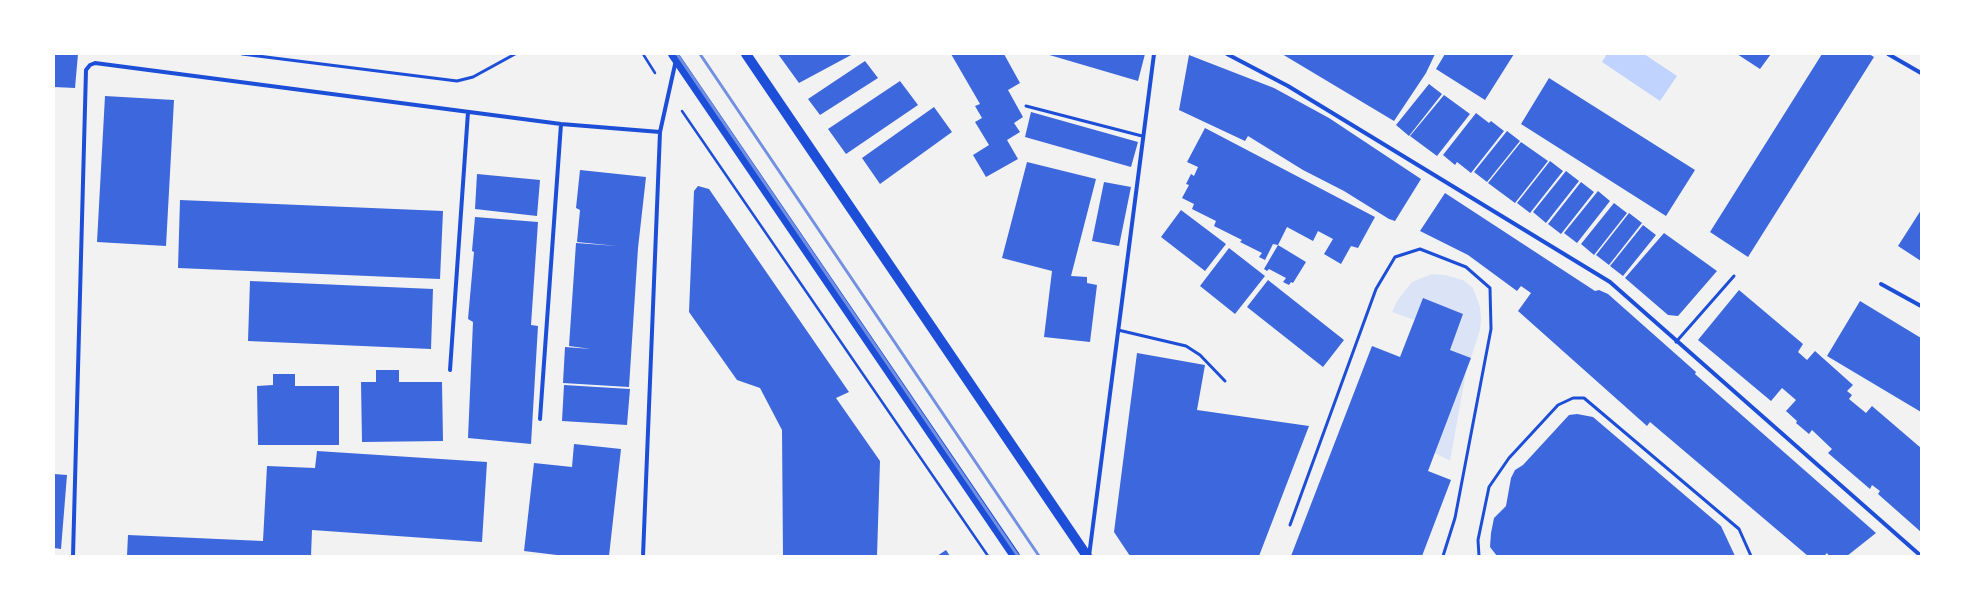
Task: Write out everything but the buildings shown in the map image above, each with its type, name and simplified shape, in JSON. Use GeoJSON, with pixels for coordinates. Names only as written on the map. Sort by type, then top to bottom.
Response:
{"type":"FeatureCollection","features":[{"type":"Feature","properties":{"kind":"main road"},"geometry":{"type":"LineString","coordinates":[[746,54],[1088,556]]}},
{"type":"Feature","properties":{"kind":"main road"},"geometry":{"type":"LineString","coordinates":[[674,57],[1015,556]]}},
{"type":"Feature","properties":{"kind":"street"},"geometry":{"type":"LineString","coordinates":[[1088,556],[1142,136],[1154,54]]}},
{"type":"Feature","properties":{"kind":"street"},"geometry":{"type":"LineString","coordinates":[[1227,54],[1288,86],[1610,282],[1676,342],[1921,556]]}},
{"type":"Feature","properties":{"kind":"street"},"geometry":{"type":"LineString","coordinates":[[1888,54],[1921,73]]}},
{"type":"Feature","properties":{"kind":"street"},"geometry":{"type":"LineString","coordinates":[[643,556],[660,132],[669,93],[674,57]]}},
{"type":"Feature","properties":{"kind":"street"},"geometry":{"type":"LineString","coordinates":[[74,556],[86,70],[90,65],[94,63],[561,124],[660,132]]}},
{"type":"Feature","properties":{"kind":"street"},"geometry":{"type":"LineString","coordinates":[[450,370],[468,112]]}},
{"type":"Feature","properties":{"kind":"street"},"geometry":{"type":"LineString","coordinates":[[540,419],[561,124]]}},
{"type":"Feature","properties":{"kind":"street"},"geometry":{"type":"LineString","coordinates":[[1881,284],[1921,306]]}},
{"type":"Feature","properties":{"kind":"lane"},"geometry":{"type":"LineString","coordinates":[[242,54],[457,81],[473,77],[515,54]]}},
{"type":"Feature","properties":{"kind":"lane"},"geometry":{"type":"LineString","coordinates":[[1026,106],[1142,136]]}},
{"type":"Feature","properties":{"kind":"lane"},"geometry":{"type":"LineString","coordinates":[[1290,525],[1376,290],[1394,257],[1420,249],[1466,267],[1490,288],[1491,329],[1455,518],[1443,556]]}},
{"type":"Feature","properties":{"kind":"lane"},"geometry":{"type":"LineString","coordinates":[[1676,342],[1734,276]]}},
{"type":"Feature","properties":{"kind":"lane"},"geometry":{"type":"LineString","coordinates":[[1118,330],[1186,346],[1211,364],[1225,381]]}},
{"type":"Feature","properties":{"kind":"lane"},"geometry":{"type":"LineString","coordinates":[[1479,556],[1478,540],[1489,487],[1509,458],[1558,404],[1573,398],[1584,398],[1739,529],[1751,556]]}},
{"type":"Feature","properties":{"kind":"path"},"geometry":{"type":"LineString","coordinates":[[642,54],[988,556]]}},
{"type":"Feature","properties":{"kind":"shaded area"},"geometry":{"type":"Polygon","coordinates":[[[1432,274],[1445,275],[1463,280],[1473,288],[1480,307],[1481,319],[1480,330],[1471,358],[1450,350],[1463,314],[1423,299],[1414,320],[1392,312],[1397,301],[1412,282],[1432,274]]]}},
{"type":"Feature","properties":{"kind":"shaded area"},"geometry":{"type":"Polygon","coordinates":[[[1467,367],[1450,461],[1435,453],[1467,367]]]}},
{"type":"Feature","properties":{"kind":"water"},"geometry":{"type":"Polygon","coordinates":[[[1607,54],[1644,54],[1677,76],[1660,101],[1602,62],[1607,54]]]}},
{"type":"Feature","properties":{"kind":"railway"},"geometry":{"type":"LineString","coordinates":[[677,54],[1018,556]]}},
{"type":"Feature","properties":{"kind":"railway"},"geometry":{"type":"LineString","coordinates":[[700,54],[1039,556]]}}]}
